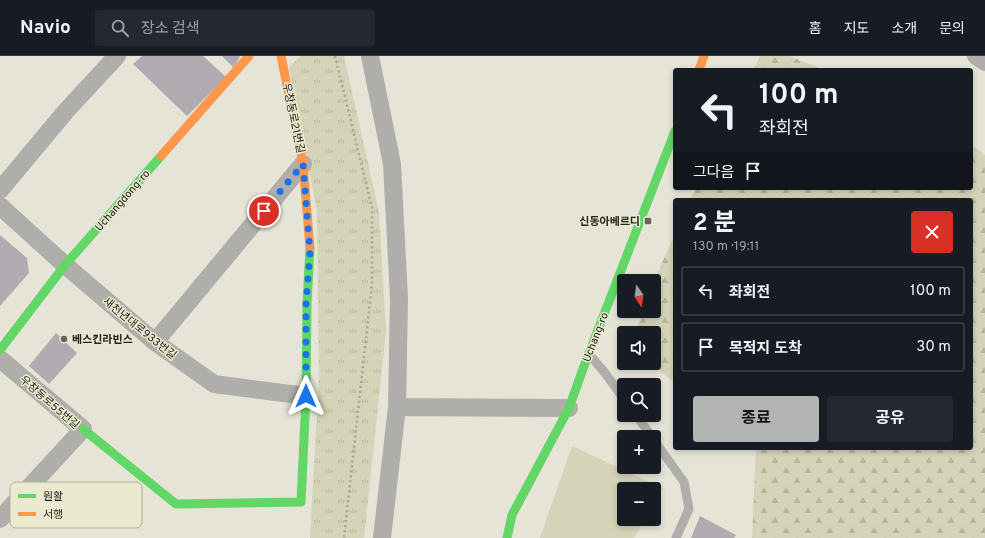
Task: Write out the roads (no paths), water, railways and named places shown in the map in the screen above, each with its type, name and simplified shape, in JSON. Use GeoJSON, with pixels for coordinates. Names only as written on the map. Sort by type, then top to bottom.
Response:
{"type":"FeatureCollection","features":[{"type":"Feature","properties":{"kind":"main road","name":"Uchangdong-ro"},"geometry":{"type":"LineString","coordinates":[[0,350],[65,265],[249,56]]}},
{"type":"Feature","properties":{"kind":"main road","name":"우창동로21번길"},"geometry":{"type":"LineString","coordinates":[[83,429],[176,504],[301,502],[306,396],[306,304],[310,252],[303,164],[281,56]]}},
{"type":"Feature","properties":{"kind":"main road"},"geometry":{"type":"LineString","coordinates":[[700,68],[704,56]]}},
{"type":"Feature","properties":{"kind":"main road","name":"Uchang-ro"},"geometry":{"type":"LineString","coordinates":[[507,538],[512,515],[569,408],[673,136]]}},
{"type":"Feature","properties":{"kind":"street"},"geometry":{"type":"LineString","coordinates":[[0,190],[66,111],[117,56]]}},
{"type":"Feature","properties":{"kind":"street"},"geometry":{"type":"LineString","coordinates":[[370,56],[392,164],[399,298],[397,408],[382,538]]}},
{"type":"Feature","properties":{"kind":"street"},"geometry":{"type":"LineString","coordinates":[[976,56],[985,62]]}},
{"type":"Feature","properties":{"kind":"street"},"geometry":{"type":"LineString","coordinates":[[155,342],[303,164]]}},
{"type":"Feature","properties":{"kind":"street","name":"새천년대로933번길"},"geometry":{"type":"LineString","coordinates":[[0,206],[65,265],[155,342],[214,384],[306,396]]}},
{"type":"Feature","properties":{"kind":"street","name":"우창동로55번길"},"geometry":{"type":"LineString","coordinates":[[0,359],[83,429],[34,482]]}},
{"type":"Feature","properties":{"kind":"street"},"geometry":{"type":"LineString","coordinates":[[397,408],[569,408]]}},
{"type":"Feature","properties":{"kind":"street","name":"우창동로55번길"},"geometry":{"type":"LineString","coordinates":[[0,518],[10,507]]}},
{"type":"Feature","properties":{"kind":"lane"},"geometry":{"type":"LineString","coordinates":[[589,354],[617,389]]}},
{"type":"Feature","properties":{"kind":"lane"},"geometry":{"type":"LineString","coordinates":[[661,450],[684,482],[689,509],[676,538]]}},
{"type":"Feature","properties":{"kind":"place","name":"신동아베르디"},"geometry":{"type":"Point","coordinates":[648,221]}},
{"type":"Feature","properties":{"kind":"place","name":"베스킨라빈스"},"geometry":{"type":"Point","coordinates":[64,339]}}]}
